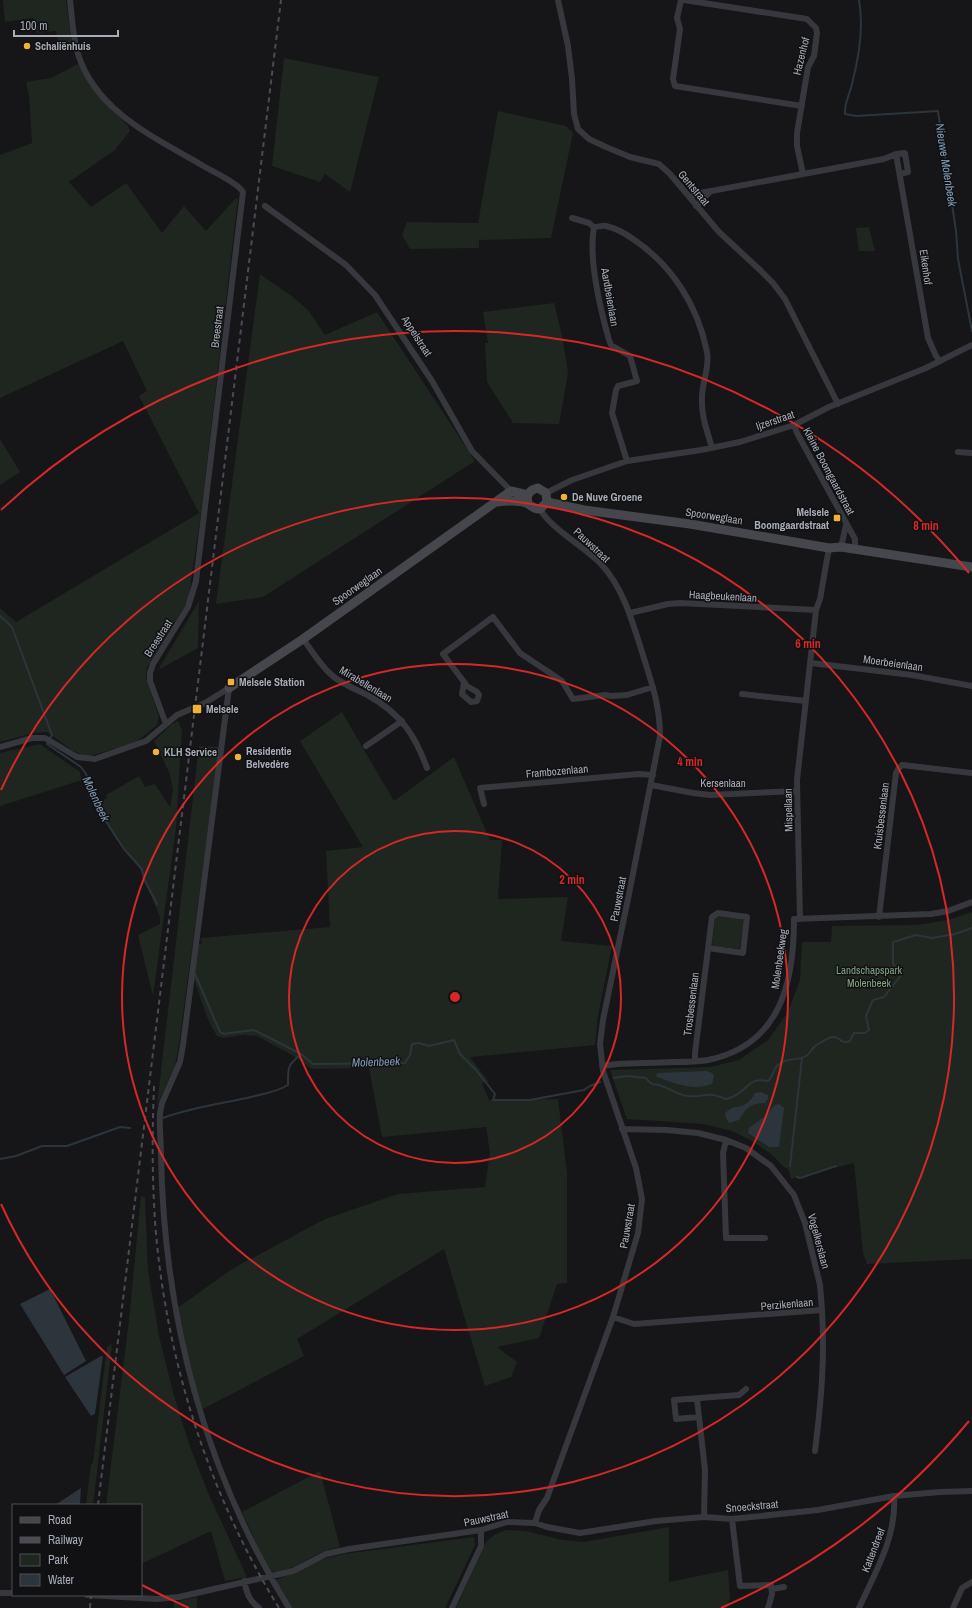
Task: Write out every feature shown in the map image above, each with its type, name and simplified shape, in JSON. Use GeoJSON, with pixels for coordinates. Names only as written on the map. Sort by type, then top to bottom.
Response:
{"type":"FeatureCollection","features":[{"type":"Feature","properties":{"kind":"street","name":"Breestraat"},"geometry":{"type":"LineString","coordinates":[[70,0],[77,53],[87,75],[100,95],[118,113],[136,127],[225,179],[241,189],[243,192],[196,581],[188,607],[152,664],[150,673],[150,681],[166,724]]}},
{"type":"Feature","properties":{"kind":"street","name":"Gentstraat"},"geometry":{"type":"LineString","coordinates":[[558,0],[568,46],[574,114],[578,129],[589,138],[618,153],[659,164],[670,174],[719,232],[773,283],[785,299],[838,404]]}},
{"type":"Feature","properties":{"kind":"street"},"geometry":{"type":"LineString","coordinates":[[681,0],[677,18],[680,29],[673,79],[675,86],[802,106]]}},
{"type":"Feature","properties":{"kind":"street","name":"Hazenhof"},"geometry":{"type":"LineString","coordinates":[[684,0],[807,19],[816,28],[817,33],[814,56],[808,67],[797,134],[797,146],[803,174]]}},
{"type":"Feature","properties":{"kind":"street","name":"Eikenhof"},"geometry":{"type":"LineString","coordinates":[[690,198],[695,194],[884,159],[896,154],[928,338],[936,356],[940,361]]}},
{"type":"Feature","properties":{"kind":"street"},"geometry":{"type":"LineString","coordinates":[[696,206],[710,192]]}},
{"type":"Feature","properties":{"kind":"street","name":"Appelstraat"},"geometry":{"type":"LineString","coordinates":[[265,206],[346,264],[375,295],[432,381],[472,451],[511,491]]}},
{"type":"Feature","properties":{"kind":"street"},"geometry":{"type":"LineString","coordinates":[[572,218],[589,223],[594,227],[605,226],[628,236],[647,248],[677,281],[696,315],[707,353],[707,367],[702,395],[702,413],[712,448]]}},
{"type":"Feature","properties":{"kind":"street","name":"Aardbeienlaan"},"geometry":{"type":"LineString","coordinates":[[594,227],[592,242],[599,302],[609,340],[611,345],[630,356],[637,381],[618,386],[612,413],[627,461]]}},
{"type":"Feature","properties":{"kind":"street","name":"Ijzerstraat"},"geometry":{"type":"LineString","coordinates":[[544,501],[572,480],[627,461],[712,448],[740,442],[794,425],[838,404],[904,378],[972,345]]}},
{"type":"Feature","properties":{"kind":"street","name":"Kleine Boomgaardstraat"},"geometry":{"type":"LineString","coordinates":[[794,425],[796,433],[854,539],[855,549]]}},
{"type":"Feature","properties":{"kind":"street"},"geometry":{"type":"LineString","coordinates":[[958,452],[972,453]]}},
{"type":"Feature","properties":{"kind":"street","name":"Spoorweglaan"},"geometry":{"type":"LineString","coordinates":[[544,501],[538,488],[530,491],[528,499],[531,507],[544,501],[584,510],[690,524],[829,548],[841,547],[972,567]]}},
{"type":"Feature","properties":{"kind":"street","name":"Spoorweglaan"},"geometry":{"type":"LineString","coordinates":[[0,746],[32,738],[45,738],[53,741],[77,758],[95,759],[146,741],[177,715],[199,706],[229,688],[303,639],[511,491]]}},
{"type":"Feature","properties":{"kind":"street"},"geometry":{"type":"LineString","coordinates":[[511,491],[528,499]]}},
{"type":"Feature","properties":{"kind":"street","name":"Spoorweglaan"},"geometry":{"type":"LineString","coordinates":[[497,502],[528,499]]}},
{"type":"Feature","properties":{"kind":"street","name":"Pauwstraat"},"geometry":{"type":"LineString","coordinates":[[104,1596],[157,1599],[179,1597],[293,1571],[326,1554],[349,1549],[481,1530],[507,1522],[535,1523],[539,1510],[548,1498],[613,1318],[638,1233],[642,1199],[636,1168],[602,1066],[600,1044],[603,1020],[660,736],[660,717],[653,687],[625,600],[601,564],[549,520],[544,501]]}},
{"type":"Feature","properties":{"kind":"street","name":"Kleine Boomgaardstraat"},"geometry":{"type":"LineString","coordinates":[[841,547],[846,525]]}},
{"type":"Feature","properties":{"kind":"street","name":"Mispellaan"},"geometry":{"type":"LineString","coordinates":[[800,919],[797,791],[816,610],[820,599],[829,548]]}},
{"type":"Feature","properties":{"kind":"street","name":"Haagbeukenlaan"},"geometry":{"type":"LineString","coordinates":[[630,613],[668,604],[680,603],[816,610]]}},
{"type":"Feature","properties":{"kind":"street"},"geometry":{"type":"LineString","coordinates":[[464,683],[443,654],[493,617],[520,653],[562,681],[573,699],[605,695],[627,695],[653,687]]}},
{"type":"Feature","properties":{"kind":"street","name":"Mirabellenlaan"},"geometry":{"type":"LineString","coordinates":[[303,639],[321,664],[335,678],[378,701],[394,712],[411,732],[420,747],[427,768]]}},
{"type":"Feature","properties":{"kind":"street","name":"Moerbeienlaan"},"geometry":{"type":"LineString","coordinates":[[810,663],[912,675],[972,686]]}},
{"type":"Feature","properties":{"kind":"street"},"geometry":{"type":"LineString","coordinates":[[229,688],[183,1045],[180,1062],[162,1103],[160,1113],[163,1209],[169,1270],[175,1307],[194,1391],[224,1480],[250,1537],[289,1608]]}},
{"type":"Feature","properties":{"kind":"street"},"geometry":{"type":"LineString","coordinates":[[742,694],[806,701]]}},
{"type":"Feature","properties":{"kind":"street"},"geometry":{"type":"LineString","coordinates":[[366,746],[402,721]]}},
{"type":"Feature","properties":{"kind":"street","name":"Kruisbessenlaan"},"geometry":{"type":"LineString","coordinates":[[879,917],[896,773],[898,769],[902,765],[972,773]]}},
{"type":"Feature","properties":{"kind":"street","name":"Frambozenlaan"},"geometry":{"type":"LineString","coordinates":[[484,804],[480,788],[640,774],[652,775]]}},
{"type":"Feature","properties":{"kind":"street","name":"Kersenlaan"},"geometry":{"type":"LineString","coordinates":[[651,785],[710,795],[797,791]]}},
{"type":"Feature","properties":{"kind":"street","name":"Molenbeekweg"},"geometry":{"type":"LineString","coordinates":[[602,1066],[708,1060],[732,1052],[752,1041],[777,1013],[787,989],[794,919],[931,914],[948,911],[972,902]]}},
{"type":"Feature","properties":{"kind":"street","name":"Trosbessenlaan"},"geometry":{"type":"LineString","coordinates":[[695,1061],[712,917],[718,913],[747,917],[743,953]]}},
{"type":"Feature","properties":{"kind":"street"},"geometry":{"type":"LineString","coordinates":[[708,948],[750,954]]}},
{"type":"Feature","properties":{"kind":"street","name":"Vogelkerslaan"},"geometry":{"type":"LineString","coordinates":[[622,1129],[667,1130],[698,1133],[726,1140],[746,1148],[771,1166],[794,1195],[806,1223],[820,1285],[822,1310]]}},
{"type":"Feature","properties":{"kind":"street"},"geometry":{"type":"LineString","coordinates":[[726,1140],[723,1153],[726,1238],[765,1238]]}},
{"type":"Feature","properties":{"kind":"street","name":"Perzikenlaan"},"geometry":{"type":"LineString","coordinates":[[613,1318],[634,1324],[822,1310],[824,1358],[822,1398],[815,1451]]}},
{"type":"Feature","properties":{"kind":"street"},"geometry":{"type":"LineString","coordinates":[[699,1417],[676,1418],[674,1400],[739,1395],[746,1389]]}},
{"type":"Feature","properties":{"kind":"street"},"geometry":{"type":"LineString","coordinates":[[697,1399],[705,1470],[704,1517]]}},
{"type":"Feature","properties":{"kind":"street","name":"Snoeckstraat"},"geometry":{"type":"LineString","coordinates":[[535,1523],[561,1531],[580,1533],[656,1521],[704,1517],[732,1519],[818,1510],[894,1496],[972,1491]]}},
{"type":"Feature","properties":{"kind":"street","name":"Kattendreef"},"geometry":{"type":"LineString","coordinates":[[859,1608],[889,1540],[895,1510],[894,1496]]}},
{"type":"Feature","properties":{"kind":"street"},"geometry":{"type":"LineString","coordinates":[[732,1519],[740,1586],[771,1585],[772,1594],[768,1608]]}},
{"type":"Feature","properties":{"kind":"street"},"geometry":{"type":"LineString","coordinates":[[452,1608],[481,1546],[481,1530]]}},
{"type":"Feature","properties":{"kind":"street"},"geometry":{"type":"LineString","coordinates":[[244,1581],[248,1596],[252,1603],[259,1608]]}},
{"type":"Feature","properties":{"kind":"street"},"geometry":{"type":"LineString","coordinates":[[953,1608],[962,1588],[972,1582]]}},
{"type":"Feature","properties":{"kind":"street"},"geometry":{"type":"LineString","coordinates":[[772,1589],[784,1587]]}},
{"type":"Feature","properties":{"kind":"street"},"geometry":{"type":"LineString","coordinates":[[0,1593],[12,1593]]}},
{"type":"Feature","properties":{"kind":"green space"},"geometry":{"type":"Polygon","coordinates":[[[3,0],[66,0],[72,46],[60,49],[56,31],[37,33],[33,18],[5,22],[3,0]]]}},
{"type":"Feature","properties":{"kind":"green space"},"geometry":{"type":"Polygon","coordinates":[[[284,58],[379,77],[350,192],[325,174],[320,182],[272,166],[284,58]]]}},
{"type":"Feature","properties":{"kind":"green space"},"geometry":{"type":"Polygon","coordinates":[[[78,64],[101,99],[128,126],[130,131],[115,150],[69,182],[91,207],[126,183],[162,233],[184,206],[206,231],[234,200],[238,198],[201,513],[188,601],[147,668],[146,678],[159,717],[157,725],[135,743],[90,756],[79,754],[47,732],[34,733],[0,742],[0,608],[16,622],[199,513],[139,396],[147,391],[123,341],[0,398],[0,155],[32,143],[29,95],[26,82],[51,78],[78,64]]]}},
{"type":"Feature","properties":{"kind":"green space"},"geometry":{"type":"Polygon","coordinates":[[[498,111],[566,126],[573,133],[551,238],[479,240],[479,248],[410,249],[402,235],[407,222],[478,223],[498,111]]]}},
{"type":"Feature","properties":{"kind":"green space"},"geometry":{"type":"Polygon","coordinates":[[[869,227],[875,251],[859,251],[856,228],[869,227]]]}},
{"type":"Feature","properties":{"kind":"green space"},"geometry":{"type":"Polygon","coordinates":[[[260,274],[293,297],[308,310],[325,335],[377,312],[475,461],[263,597],[216,604],[260,274]]]}},
{"type":"Feature","properties":{"kind":"green space"},"geometry":{"type":"Polygon","coordinates":[[[554,303],[562,335],[568,373],[559,424],[513,423],[487,382],[485,343],[488,343],[483,312],[554,303]]]}},
{"type":"Feature","properties":{"kind":"green space"},"geometry":{"type":"Polygon","coordinates":[[[0,439],[20,472],[0,485],[0,439]]]}},
{"type":"Feature","properties":{"kind":"green space"},"geometry":{"type":"Polygon","coordinates":[[[199,601],[198,648],[158,670],[199,601]]]}},
{"type":"Feature","properties":{"kind":"green space"},"geometry":{"type":"Polygon","coordinates":[[[342,712],[394,801],[454,757],[490,840],[502,840],[498,899],[568,897],[561,941],[612,946],[598,1015],[595,1045],[470,1057],[489,1082],[482,1083],[489,1100],[558,1099],[567,1173],[567,1283],[557,1284],[539,1338],[497,1347],[517,1362],[511,1377],[485,1386],[444,1249],[297,1339],[304,1356],[201,1410],[176,1309],[232,1269],[325,1219],[398,1194],[485,1187],[490,1153],[486,1127],[382,1137],[369,1068],[312,1069],[292,1055],[257,1036],[244,1035],[224,1038],[217,1036],[209,1022],[193,977],[197,944],[202,944],[201,938],[330,927],[326,851],[363,847],[300,741],[342,712]]]}},
{"type":"Feature","properties":{"kind":"green space"},"geometry":{"type":"Polygon","coordinates":[[[178,721],[182,730],[176,828],[153,996],[138,935],[160,924],[160,917],[140,869],[115,838],[95,804],[107,798],[106,795],[139,776],[145,787],[155,784],[170,807],[173,789],[169,772],[154,741],[172,724],[178,721]]]}},
{"type":"Feature","properties":{"kind":"green space"},"geometry":{"type":"Polygon","coordinates":[[[40,744],[80,772],[82,780],[0,806],[0,753],[40,744]]]}},
{"type":"Feature","properties":{"kind":"green space"},"geometry":{"type":"Polygon","coordinates":[[[199,746],[219,747],[179,1044],[175,1066],[157,1105],[199,746]]]}},
{"type":"Feature","properties":{"kind":"green space","name":"Landschapspark Molenbeek"},"geometry":{"type":"Polygon","coordinates":[[[972,912],[972,1259],[867,1264],[863,1253],[854,1163],[791,1179],[788,1169],[771,1154],[752,1141],[732,1131],[703,1124],[627,1119],[610,1070],[710,1067],[739,1060],[768,1040],[788,1012],[800,980],[802,942],[831,942],[832,926],[917,925],[948,920],[972,912]]]}},
{"type":"Feature","properties":{"kind":"green space"},"geometry":{"type":"Polygon","coordinates":[[[718,916],[741,919],[744,921],[740,947],[738,949],[714,946],[712,944],[715,918],[718,916]]]}},
{"type":"Feature","properties":{"kind":"green space"},"geometry":{"type":"Polygon","coordinates":[[[141,1196],[145,1197],[148,1270],[159,1336],[173,1392],[189,1444],[209,1495],[247,1577],[225,1581],[211,1531],[142,1564],[142,1504],[106,1504],[129,1320],[141,1196]]]}},
{"type":"Feature","properties":{"kind":"green space"},"geometry":{"type":"Polygon","coordinates":[[[112,1344],[93,1504],[86,1504],[91,1464],[93,1463],[107,1347],[112,1344]]]}},
{"type":"Feature","properties":{"kind":"green space"},"geometry":{"type":"Polygon","coordinates":[[[320,1471],[340,1547],[319,1554],[283,1571],[269,1571],[242,1512],[320,1471]]]}},
{"type":"Feature","properties":{"kind":"green space"},"geometry":{"type":"Polygon","coordinates":[[[669,1527],[669,1582],[728,1570],[730,1597],[727,1608],[456,1608],[486,1542],[494,1535],[506,1530],[526,1531],[562,1540],[584,1542],[669,1527]]]}},
{"type":"Feature","properties":{"kind":"green space"},"geometry":{"type":"Polygon","coordinates":[[[474,1537],[475,1545],[445,1608],[292,1608],[276,1583],[278,1579],[327,1558],[344,1554],[474,1537]]]}},
{"type":"Feature","properties":{"kind":"green space"},"geometry":{"type":"Polygon","coordinates":[[[197,1597],[197,1608],[174,1608],[174,1602],[197,1597]]]}},
{"type":"Feature","properties":{"kind":"water"},"geometry":{"type":"Polygon","coordinates":[[[707,1071],[712,1073],[714,1076],[712,1084],[698,1087],[684,1086],[657,1077],[656,1075],[658,1073],[707,1071]]]}},
{"type":"Feature","properties":{"kind":"water"},"geometry":{"type":"Polygon","coordinates":[[[761,1092],[768,1095],[768,1099],[765,1103],[752,1105],[744,1112],[739,1120],[729,1123],[725,1113],[733,1108],[744,1105],[755,1093],[761,1092]]]}},
{"type":"Feature","properties":{"kind":"water"},"geometry":{"type":"Polygon","coordinates":[[[779,1104],[784,1108],[779,1147],[769,1147],[748,1133],[749,1128],[764,1117],[775,1105],[779,1104]]]}},
{"type":"Feature","properties":{"kind":"water"},"geometry":{"type":"Polygon","coordinates":[[[50,1289],[86,1361],[64,1375],[20,1304],[50,1289]]]}},
{"type":"Feature","properties":{"kind":"water"},"geometry":{"type":"Polygon","coordinates":[[[103,1356],[95,1414],[91,1416],[65,1377],[103,1356]]]}},
{"type":"Feature","properties":{"kind":"water"},"geometry":{"type":"Polygon","coordinates":[[[81,1488],[80,1504],[57,1504],[81,1488]]]}},
{"type":"Feature","properties":{"kind":"waterway","name":"Nieuwe Molenbeek"},"geometry":{"type":"LineString","coordinates":[[859,0],[861,21],[859,53],[855,74],[845,106],[845,114],[856,116],[938,111],[956,231],[958,259],[972,331]]}},
{"type":"Feature","properties":{"kind":"waterway","name":"Molenbeek"},"geometry":{"type":"LineString","coordinates":[[0,616],[12,627],[52,735],[47,744],[81,767],[86,774],[100,812],[124,849],[142,869],[144,879],[157,904]]}},
{"type":"Feature","properties":{"kind":"waterway","name":"Molenbeek"},"geometry":{"type":"LineString","coordinates":[[614,1078],[627,1076],[646,1078],[652,1084],[662,1086],[688,1096],[714,1095],[725,1099],[732,1097],[752,1082],[761,1080],[768,1081],[780,1063],[806,1056],[814,1047],[826,1039],[835,1037],[847,1042],[850,1041],[854,1033],[865,1033],[869,1030],[866,1016],[873,1000],[884,997],[902,974],[893,964],[893,942],[916,935],[932,938],[955,934],[972,928]]}},
{"type":"Feature","properties":{"kind":"waterway","name":"Molenbeek"},"geometry":{"type":"LineString","coordinates":[[195,974],[220,1032],[224,1034],[254,1030],[301,1054],[313,1064],[405,1063],[410,1055],[412,1044],[419,1043],[429,1046],[454,1040],[460,1054],[476,1070],[495,1094],[493,1100],[530,1100],[584,1090],[600,1082]]}},
{"type":"Feature","properties":{"kind":"waterway"},"geometry":{"type":"LineString","coordinates":[[163,1118],[194,1109],[247,1098],[283,1088],[288,1085],[289,1067],[301,1054]]}},
{"type":"Feature","properties":{"kind":"waterway"},"geometry":{"type":"LineString","coordinates":[[790,1166],[802,1058]]}},
{"type":"Feature","properties":{"kind":"waterway"},"geometry":{"type":"LineString","coordinates":[[0,1159],[16,1156],[42,1146],[67,1146],[120,1127],[130,1128]]}},
{"type":"Feature","properties":{"kind":"waterway"},"geometry":{"type":"LineString","coordinates":[[797,1177],[800,1178],[836,1166]]}},
{"type":"Feature","properties":{"kind":"railway"},"geometry":{"type":"LineString","coordinates":[[98,1504],[281,0]]}},
{"type":"Feature","properties":{"kind":"railway"},"geometry":{"type":"LineString","coordinates":[[154,1086],[153,1160],[156,1234],[162,1283],[182,1381],[196,1428],[232,1521],[254,1565],[279,1608]]}},
{"type":"Feature","properties":{"kind":"railway"},"geometry":{"type":"LineString","coordinates":[[90,1608],[91,1596]]}},
{"type":"Feature","properties":{"kind":"place","name":"Schaliënhuis"},"geometry":{"type":"Point","coordinates":[27,46]}},
{"type":"Feature","properties":{"kind":"place","name":"De Nuve Groene"},"geometry":{"type":"Point","coordinates":[564,497]}},
{"type":"Feature","properties":{"kind":"place","name":"Melsele Boomgaardstraat"},"geometry":{"type":"Point","coordinates":[837,518]}},
{"type":"Feature","properties":{"kind":"place","name":"Melsele Station"},"geometry":{"type":"Point","coordinates":[231,682]}},
{"type":"Feature","properties":{"kind":"place","name":"Melsele"},"geometry":{"type":"Point","coordinates":[197,709]}},
{"type":"Feature","properties":{"kind":"place","name":"KLH Service"},"geometry":{"type":"Point","coordinates":[156,752]}},
{"type":"Feature","properties":{"kind":"place","name":"Residentie Belvedère"},"geometry":{"type":"Point","coordinates":[238,757]}}]}
